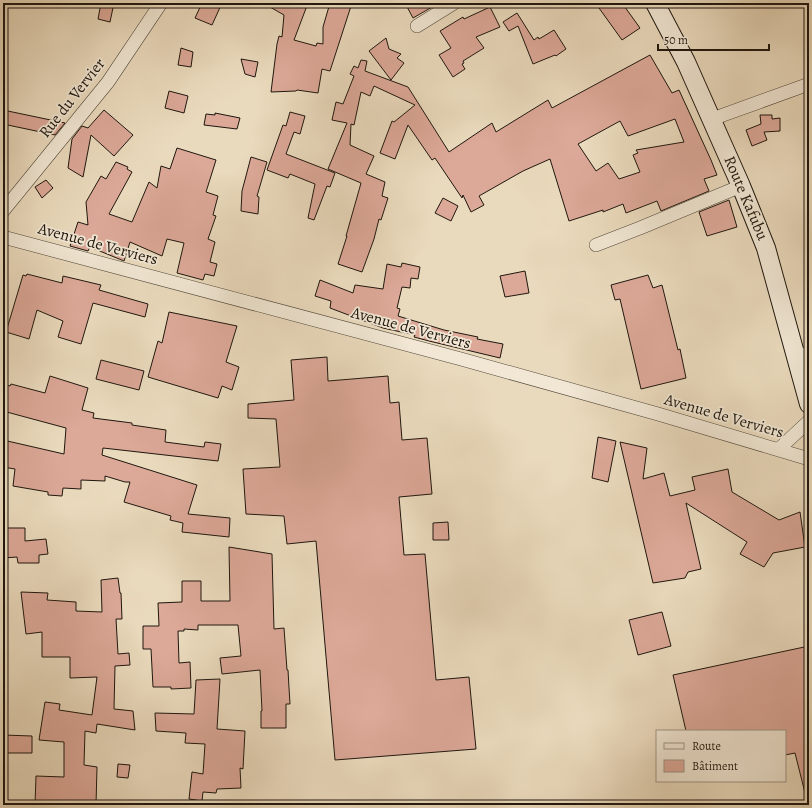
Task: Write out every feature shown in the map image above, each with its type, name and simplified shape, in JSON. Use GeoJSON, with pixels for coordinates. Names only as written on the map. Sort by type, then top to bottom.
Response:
{"type":"FeatureCollection","features":[{"type":"Feature","properties":{"kind":"main road","name":"Route Kafubu"},"geometry":{"type":"LineString","coordinates":[[655,3],[686,62],[712,119],[766,248],[802,355],[809,404]]}},
{"type":"Feature","properties":{"kind":"street","name":"Rue du Vervier"},"geometry":{"type":"LineString","coordinates":[[3,210],[108,82],[161,3]]}},
{"type":"Feature","properties":{"kind":"street"},"geometry":{"type":"LineString","coordinates":[[417,26],[454,3]]}},
{"type":"Feature","properties":{"kind":"street"},"geometry":{"type":"LineString","coordinates":[[712,119],[809,84]]}},
{"type":"Feature","properties":{"kind":"street"},"geometry":{"type":"LineString","coordinates":[[596,245],[741,186]]}},
{"type":"Feature","properties":{"kind":"street","name":"Avenue de Verviers"},"geometry":{"type":"LineString","coordinates":[[3,237],[349,329],[658,414],[809,459]]}},
{"type":"Feature","properties":{"kind":"street"},"geometry":{"type":"LineString","coordinates":[[779,450],[809,421]]}},
{"type":"Feature","properties":{"kind":"building"},"geometry":{"type":"Polygon","coordinates":[[[101,3],[114,3],[110,22],[98,19],[101,3]]]}},
{"type":"Feature","properties":{"kind":"building"},"geometry":{"type":"Polygon","coordinates":[[[202,3],[222,3],[212,25],[195,18],[202,3]]]}},
{"type":"Feature","properties":{"kind":"building"},"geometry":{"type":"Polygon","coordinates":[[[263,3],[308,3],[294,40],[316,46],[317,43],[323,44],[323,27],[330,3],[352,3],[330,71],[322,69],[318,93],[297,90],[271,92],[277,44],[279,36],[282,37],[284,15],[263,3]]]}},
{"type":"Feature","properties":{"kind":"building"},"geometry":{"type":"Polygon","coordinates":[[[405,3],[439,3],[413,18],[405,3]]]}},
{"type":"Feature","properties":{"kind":"building"},"geometry":{"type":"Polygon","coordinates":[[[607,3],[622,3],[640,28],[622,40],[599,8],[607,3]]]}},
{"type":"Feature","properties":{"kind":"building"},"geometry":{"type":"Polygon","coordinates":[[[490,7],[500,27],[476,37],[484,48],[463,61],[464,63],[462,64],[465,69],[453,77],[439,55],[451,48],[440,31],[463,17],[464,19],[490,7]]]}},
{"type":"Feature","properties":{"kind":"building"},"geometry":{"type":"Polygon","coordinates":[[[517,13],[534,40],[538,37],[539,39],[554,30],[566,49],[556,56],[555,55],[533,64],[518,26],[509,31],[503,22],[517,13]]]}},
{"type":"Feature","properties":{"kind":"building"},"geometry":{"type":"Polygon","coordinates":[[[386,38],[389,49],[401,54],[397,58],[404,63],[391,80],[369,51],[386,38]]]}},
{"type":"Feature","properties":{"kind":"building"},"geometry":{"type":"Polygon","coordinates":[[[181,48],[193,52],[191,67],[178,65],[181,48]]]}},
{"type":"Feature","properties":{"kind":"building"},"geometry":{"type":"Polygon","coordinates":[[[650,55],[672,93],[679,90],[717,175],[704,179],[709,191],[661,211],[657,201],[626,213],[623,204],[603,212],[603,210],[569,221],[550,159],[523,171],[479,196],[484,205],[471,212],[463,195],[462,198],[435,158],[432,160],[408,125],[395,159],[380,153],[392,121],[394,122],[415,105],[374,86],[370,96],[361,92],[354,125],[351,124],[350,145],[374,156],[366,174],[385,182],[382,196],[388,198],[381,220],[379,219],[374,239],[362,272],[338,264],[361,183],[328,169],[347,123],[332,120],[336,102],[343,104],[354,76],[350,74],[354,66],[358,68],[361,60],[367,61],[365,71],[408,87],[449,152],[492,123],[496,132],[548,100],[552,108],[650,55]],[[675,119],[628,136],[620,121],[578,144],[596,171],[608,163],[619,179],[640,172],[633,155],[638,153],[636,150],[684,142],[675,119]]]}},
{"type":"Feature","properties":{"kind":"building"},"geometry":{"type":"Polygon","coordinates":[[[241,59],[258,62],[255,77],[245,74],[241,59]]]}},
{"type":"Feature","properties":{"kind":"building"},"geometry":{"type":"Polygon","coordinates":[[[169,91],[188,96],[184,113],[165,108],[169,91]]]}},
{"type":"Feature","properties":{"kind":"building"},"geometry":{"type":"Polygon","coordinates":[[[3,110],[65,123],[55,135],[3,124],[3,110]]]}},
{"type":"Feature","properties":{"kind":"building"},"geometry":{"type":"Polygon","coordinates":[[[104,110],[133,135],[114,156],[91,135],[83,177],[68,168],[72,139],[82,126],[88,128],[104,110]]]}},
{"type":"Feature","properties":{"kind":"building"},"geometry":{"type":"Polygon","coordinates":[[[290,112],[305,116],[300,134],[294,132],[286,154],[335,173],[330,187],[327,186],[314,220],[308,218],[315,184],[290,174],[288,178],[267,170],[283,125],[286,126],[290,112]]]}},
{"type":"Feature","properties":{"kind":"building"},"geometry":{"type":"Polygon","coordinates":[[[215,113],[240,118],[237,129],[204,125],[206,114],[215,115],[215,113]]]}},
{"type":"Feature","properties":{"kind":"building"},"geometry":{"type":"Polygon","coordinates":[[[760,115],[772,115],[772,119],[780,118],[780,131],[764,132],[767,140],[752,146],[746,130],[761,124],[760,115]]]}},
{"type":"Feature","properties":{"kind":"building"},"geometry":{"type":"Polygon","coordinates":[[[177,148],[216,160],[206,192],[218,196],[213,215],[216,216],[208,239],[215,242],[210,262],[217,264],[214,276],[205,274],[203,280],[177,273],[184,243],[167,239],[162,256],[130,242],[124,261],[90,247],[88,251],[70,246],[78,222],[88,225],[86,202],[101,176],[106,179],[116,162],[128,167],[127,169],[132,172],[109,214],[132,222],[149,182],[157,188],[161,166],[170,169],[177,148]]]}},
{"type":"Feature","properties":{"kind":"building"},"geometry":{"type":"Polygon","coordinates":[[[251,157],[267,162],[257,196],[259,197],[258,214],[241,211],[242,191],[251,157]]]}},
{"type":"Feature","properties":{"kind":"building"},"geometry":{"type":"Polygon","coordinates":[[[46,180],[53,188],[42,198],[35,187],[46,180]]]}},
{"type":"Feature","properties":{"kind":"building"},"geometry":{"type":"Polygon","coordinates":[[[443,198],[458,206],[451,221],[435,213],[443,198]]]}},
{"type":"Feature","properties":{"kind":"building"},"geometry":{"type":"Polygon","coordinates":[[[729,200],[737,227],[707,236],[699,212],[729,200]]]}},
{"type":"Feature","properties":{"kind":"building"},"geometry":{"type":"Polygon","coordinates":[[[402,263],[420,267],[418,279],[411,278],[410,288],[402,287],[397,308],[400,309],[398,316],[444,330],[478,337],[477,339],[503,344],[500,358],[383,328],[330,308],[331,301],[315,296],[320,280],[353,293],[355,285],[383,289],[387,264],[401,267],[402,263]]]}},
{"type":"Feature","properties":{"kind":"building"},"geometry":{"type":"Polygon","coordinates":[[[525,271],[529,293],[505,297],[500,276],[525,271]]]}},
{"type":"Feature","properties":{"kind":"building"},"geometry":{"type":"Polygon","coordinates":[[[27,274],[62,283],[63,276],[101,285],[99,290],[148,304],[145,317],[93,303],[81,344],[58,337],[63,321],[37,310],[29,339],[6,332],[23,275],[26,276],[27,274]]]}},
{"type":"Feature","properties":{"kind":"building"},"geometry":{"type":"Polygon","coordinates":[[[648,275],[653,288],[662,285],[678,350],[680,349],[686,378],[641,389],[620,299],[615,300],[611,285],[648,275]]]}},
{"type":"Feature","properties":{"kind":"building"},"geometry":{"type":"Polygon","coordinates":[[[169,312],[237,326],[226,362],[239,367],[232,390],[222,386],[218,398],[148,377],[158,341],[162,343],[169,312]]]}},
{"type":"Feature","properties":{"kind":"building"},"geometry":{"type":"Polygon","coordinates":[[[327,357],[328,381],[388,376],[390,403],[399,402],[402,440],[427,438],[432,494],[399,497],[404,555],[425,554],[436,680],[469,677],[476,749],[335,760],[316,541],[287,544],[284,516],[246,514],[243,469],[280,467],[276,419],[248,418],[248,404],[294,400],[291,360],[327,357]]]}},
{"type":"Feature","properties":{"kind":"building"},"geometry":{"type":"Polygon","coordinates":[[[101,360],[144,371],[139,390],[96,379],[101,360]]]}},
{"type":"Feature","properties":{"kind":"building"},"geometry":{"type":"Polygon","coordinates":[[[50,376],[88,388],[82,410],[94,413],[93,418],[132,423],[132,425],[166,430],[165,442],[204,447],[205,442],[221,444],[218,461],[103,448],[102,455],[197,485],[188,514],[230,518],[229,537],[182,532],[183,523],[170,520],[171,516],[124,502],[130,482],[105,476],[105,481],[81,480],[81,489],[63,488],[62,496],[48,495],[48,492],[13,486],[15,469],[3,467],[3,440],[64,454],[66,428],[3,411],[3,384],[10,386],[11,384],[45,393],[50,376]]]}},
{"type":"Feature","properties":{"kind":"building"},"geometry":{"type":"Polygon","coordinates":[[[598,437],[616,441],[608,482],[592,478],[598,437]]]}},
{"type":"Feature","properties":{"kind":"building"},"geometry":{"type":"Polygon","coordinates":[[[620,442],[647,448],[643,479],[664,473],[670,496],[695,490],[692,477],[728,469],[732,492],[779,520],[800,512],[805,547],[773,553],[764,567],[740,554],[747,542],[686,503],[701,569],[688,572],[685,578],[653,583],[620,442]]]}},
{"type":"Feature","properties":{"kind":"building"},"geometry":{"type":"Polygon","coordinates":[[[448,522],[449,540],[433,540],[433,523],[448,522]]]}},
{"type":"Feature","properties":{"kind":"building"},"geometry":{"type":"Polygon","coordinates":[[[3,528],[25,528],[25,541],[46,539],[48,554],[39,555],[39,563],[18,563],[17,557],[3,558],[3,528]]]}},
{"type":"Feature","properties":{"kind":"building"},"geometry":{"type":"Polygon","coordinates":[[[229,547],[272,554],[274,629],[284,628],[288,670],[290,704],[286,704],[286,728],[261,728],[262,711],[260,670],[222,674],[220,658],[241,656],[238,625],[198,625],[198,630],[184,629],[184,631],[178,631],[179,663],[190,662],[191,688],[171,689],[171,687],[153,687],[151,649],[143,649],[143,626],[159,626],[158,603],[182,602],[182,581],[201,581],[201,601],[230,601],[229,547]]]}},
{"type":"Feature","properties":{"kind":"building"},"geometry":{"type":"Polygon","coordinates":[[[118,578],[121,593],[122,619],[116,619],[118,654],[129,653],[130,665],[115,666],[114,709],[133,711],[135,730],[97,724],[96,733],[85,731],[84,765],[97,767],[96,805],[35,805],[36,776],[64,777],[64,742],[39,740],[45,702],[60,704],[59,710],[92,715],[97,677],[70,678],[70,657],[42,657],[42,632],[26,634],[21,592],[48,593],[47,600],[76,602],[76,611],[102,612],[101,580],[118,578]]]}},
{"type":"Feature","properties":{"kind":"building"},"geometry":{"type":"Polygon","coordinates":[[[662,612],[671,646],[638,655],[629,620],[662,612]]]}},
{"type":"Feature","properties":{"kind":"building"},"geometry":{"type":"Polygon","coordinates":[[[809,646],[809,792],[805,793],[795,753],[786,755],[786,730],[686,730],[673,675],[809,646]]]}},
{"type":"Feature","properties":{"kind":"building"},"geometry":{"type":"Polygon","coordinates":[[[220,679],[217,729],[245,731],[243,769],[240,768],[241,788],[217,789],[216,793],[203,792],[202,801],[189,799],[192,772],[203,774],[205,744],[185,743],[186,733],[156,731],[155,713],[194,714],[196,680],[220,679]]]}},
{"type":"Feature","properties":{"kind":"building"},"geometry":{"type":"Polygon","coordinates":[[[3,735],[32,736],[32,753],[3,753],[3,735]]]}},
{"type":"Feature","properties":{"kind":"building"},"geometry":{"type":"Polygon","coordinates":[[[118,764],[130,765],[128,778],[117,777],[118,764]]]}}]}
